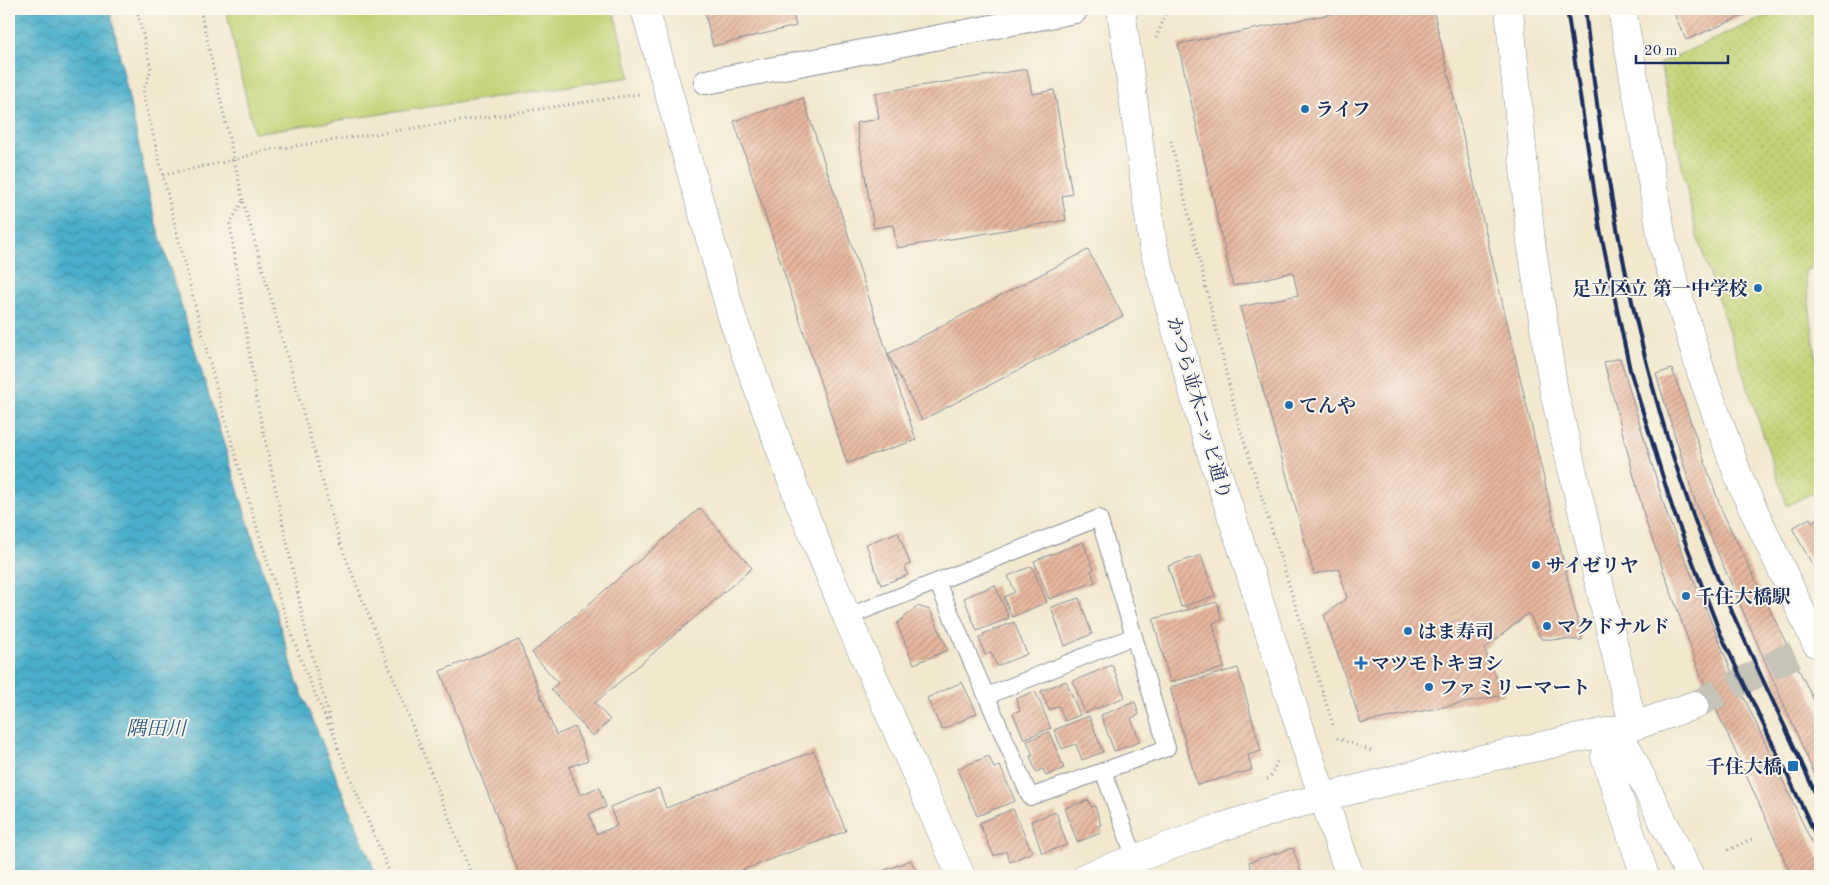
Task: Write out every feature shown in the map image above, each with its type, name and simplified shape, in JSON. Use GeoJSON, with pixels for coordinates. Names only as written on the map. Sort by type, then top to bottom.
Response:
{"type":"FeatureCollection","features":[{"type":"Feature","properties":{"kind":"street"},"geometry":{"type":"LineString","coordinates":[[645,9],[733,320],[800,504],[847,617],[961,876]]}},
{"type":"Feature","properties":{"kind":"street","name":"かつら並木ニッピ通り"},"geometry":{"type":"LineString","coordinates":[[1121,9],[1153,246],[1203,427],[1350,876]]}},
{"type":"Feature","properties":{"kind":"street"},"geometry":{"type":"LineString","coordinates":[[1509,9],[1532,242],[1554,392],[1604,607],[1623,729],[1628,750],[1690,876]]}},
{"type":"Feature","properties":{"kind":"street"},"geometry":{"type":"LineString","coordinates":[[1622,9],[1663,244],[1701,372],[1741,482],[1812,645]]}},
{"type":"Feature","properties":{"kind":"street"},"geometry":{"type":"LineString","coordinates":[[706,82],[1075,11]]}},
{"type":"Feature","properties":{"kind":"street"},"geometry":{"type":"LineString","coordinates":[[1088,876],[1226,826],[1324,797],[1445,767],[1623,729],[1694,705]]}},
{"type":"Feature","properties":{"kind":"street"},"geometry":{"type":"LineString","coordinates":[[1623,729],[1605,757],[1645,876]]}},
{"type":"Feature","properties":{"kind":"lane"},"geometry":{"type":"LineString","coordinates":[[847,617],[1098,518],[1167,748],[1030,797],[937,582]]}},
{"type":"Feature","properties":{"kind":"lane"},"geometry":{"type":"LineString","coordinates":[[986,696],[1134,636]]}},
{"type":"Feature","properties":{"kind":"lane"},"geometry":{"type":"LineString","coordinates":[[1103,771],[1135,858]]}},
{"type":"Feature","properties":{"kind":"path"},"geometry":{"type":"LineString","coordinates":[[137,9],[151,69],[143,92],[207,356],[245,492],[292,636],[391,876]]}},
{"type":"Feature","properties":{"kind":"path"},"geometry":{"type":"LineString","coordinates":[[200,9],[243,200],[340,542],[472,876]]}},
{"type":"Feature","properties":{"kind":"path"},"geometry":{"type":"LineString","coordinates":[[1154,45],[1166,13],[1183,9]]}},
{"type":"Feature","properties":{"kind":"path"},"geometry":{"type":"LineString","coordinates":[[162,175],[234,160],[262,151],[636,94]]}},
{"type":"Feature","properties":{"kind":"path"},"geometry":{"type":"LineString","coordinates":[[1171,138],[1238,422],[1337,740],[1372,753],[1381,751]]}},
{"type":"Feature","properties":{"kind":"path"},"geometry":{"type":"LineString","coordinates":[[243,200],[230,224],[256,397],[307,637],[338,748]]}},
{"type":"Feature","properties":{"kind":"path"},"geometry":{"type":"LineString","coordinates":[[1728,850],[1754,838]]}},
{"type":"Feature","properties":{"kind":"green space"},"geometry":{"type":"Polygon","coordinates":[[[226,9],[613,9],[630,77],[254,133],[226,9]]]}},
{"type":"Feature","properties":{"kind":"green space","name":"足立区立 第一中学校"},"geometry":{"type":"Polygon","coordinates":[[[1782,9],[1820,9],[1820,264],[1805,271],[1820,389],[1820,489],[1787,506],[1696,233],[1660,63],[1782,9]]]}},
{"type":"Feature","properties":{"kind":"water","name":"隅田川"},"geometry":{"type":"Polygon","coordinates":[[[9,9],[110,9],[154,217],[297,681],[377,876],[12,876],[9,869],[9,9]]]}},
{"type":"Feature","properties":{"kind":"building"},"geometry":{"type":"Polygon","coordinates":[[[704,9],[792,9],[796,26],[713,46],[704,9]]]}},
{"type":"Feature","properties":{"kind":"building"},"geometry":{"type":"Polygon","coordinates":[[[1356,9],[1433,9],[1582,640],[1541,639],[1529,613],[1484,649],[1504,695],[1361,723],[1324,615],[1347,598],[1339,569],[1314,574],[1240,307],[1298,295],[1293,272],[1233,286],[1178,44],[1356,9]]]}},
{"type":"Feature","properties":{"kind":"building"},"geometry":{"type":"Polygon","coordinates":[[[1672,9],[1759,9],[1686,40],[1672,9]]]}},
{"type":"Feature","properties":{"kind":"building"},"geometry":{"type":"Polygon","coordinates":[[[1027,69],[1032,94],[1054,90],[1072,194],[1062,196],[1066,220],[897,248],[893,225],[874,228],[856,123],[879,119],[875,93],[1027,69]]]}},
{"type":"Feature","properties":{"kind":"building"},"geometry":{"type":"Polygon","coordinates":[[[803,98],[916,440],[847,463],[734,121],[803,98]]]}},
{"type":"Feature","properties":{"kind":"building"},"geometry":{"type":"Polygon","coordinates":[[[1088,250],[1123,316],[922,420],[888,354],[1088,250]]]}},
{"type":"Feature","properties":{"kind":"building","name":"千住大橋駅"},"geometry":{"type":"Polygon","coordinates":[[[1620,358],[1668,518],[1731,670],[1820,860],[1820,876],[1780,876],[1790,872],[1701,676],[1646,522],[1604,362],[1620,358]]]}},
{"type":"Feature","properties":{"kind":"building","name":"千住大橋駅"},"geometry":{"type":"Polygon","coordinates":[[[1672,369],[1722,511],[1820,713],[1820,787],[1695,501],[1656,374],[1672,369]]]}},
{"type":"Feature","properties":{"kind":"building"},"geometry":{"type":"Polygon","coordinates":[[[700,508],[752,568],[595,703],[610,720],[592,736],[551,689],[558,683],[532,653],[700,508]]]}},
{"type":"Feature","properties":{"kind":"building"},"geometry":{"type":"Polygon","coordinates":[[[1820,517],[1820,578],[1792,528],[1810,518],[1812,522],[1820,517]]]}},
{"type":"Feature","properties":{"kind":"building"},"geometry":{"type":"Polygon","coordinates":[[[898,532],[910,564],[905,566],[908,575],[881,585],[866,544],[898,532]]]}},
{"type":"Feature","properties":{"kind":"building"},"geometry":{"type":"Polygon","coordinates":[[[1083,542],[1094,570],[1091,571],[1095,582],[1049,599],[1034,561],[1083,542]]]}},
{"type":"Feature","properties":{"kind":"building"},"geometry":{"type":"Polygon","coordinates":[[[1201,555],[1215,596],[1181,607],[1168,566],[1201,555]]]}},
{"type":"Feature","properties":{"kind":"building"},"geometry":{"type":"Polygon","coordinates":[[[1032,566],[1047,602],[1012,617],[1004,597],[1015,592],[1008,576],[1032,566]]]}},
{"type":"Feature","properties":{"kind":"building"},"geometry":{"type":"Polygon","coordinates":[[[995,585],[1009,618],[977,631],[964,598],[995,585]]]}},
{"type":"Feature","properties":{"kind":"building"},"geometry":{"type":"Polygon","coordinates":[[[1079,598],[1092,634],[1065,646],[1051,607],[1079,598]]]}},
{"type":"Feature","properties":{"kind":"building"},"geometry":{"type":"Polygon","coordinates":[[[1217,602],[1222,620],[1213,623],[1224,668],[1170,682],[1153,619],[1217,602]]]}},
{"type":"Feature","properties":{"kind":"building"},"geometry":{"type":"Polygon","coordinates":[[[917,606],[930,610],[948,650],[914,664],[897,624],[917,606]]]}},
{"type":"Feature","properties":{"kind":"building"},"geometry":{"type":"Polygon","coordinates":[[[1014,622],[1027,654],[997,666],[991,652],[985,655],[979,638],[984,636],[983,634],[1014,622]]]}},
{"type":"Feature","properties":{"kind":"building"},"geometry":{"type":"Polygon","coordinates":[[[519,640],[556,735],[575,727],[588,760],[569,767],[580,795],[599,787],[606,807],[589,814],[596,834],[617,826],[610,807],[659,788],[666,808],[814,751],[846,831],[727,876],[520,876],[440,671],[519,640]]]}},
{"type":"Feature","properties":{"kind":"building"},"geometry":{"type":"Polygon","coordinates":[[[1112,665],[1125,697],[1085,713],[1073,681],[1112,665]]]}},
{"type":"Feature","properties":{"kind":"building"},"geometry":{"type":"Polygon","coordinates":[[[1238,668],[1261,751],[1248,755],[1252,770],[1197,785],[1170,687],[1238,668]]]}},
{"type":"Feature","properties":{"kind":"building"},"geometry":{"type":"Polygon","coordinates":[[[1066,681],[1080,715],[1065,721],[1059,706],[1049,710],[1041,691],[1066,681]]]}},
{"type":"Feature","properties":{"kind":"building"},"geometry":{"type":"Polygon","coordinates":[[[962,682],[977,713],[942,730],[927,698],[962,682]]]}},
{"type":"Feature","properties":{"kind":"building"},"geometry":{"type":"Polygon","coordinates":[[[1035,691],[1051,728],[1024,739],[1013,713],[1020,710],[1016,699],[1035,691]]]}},
{"type":"Feature","properties":{"kind":"building"},"geometry":{"type":"Polygon","coordinates":[[[1135,702],[1139,715],[1131,718],[1140,742],[1114,751],[1101,715],[1135,702]]]}},
{"type":"Feature","properties":{"kind":"building"},"geometry":{"type":"Polygon","coordinates":[[[1089,716],[1103,752],[1082,760],[1076,744],[1062,749],[1054,730],[1089,716]]]}},
{"type":"Feature","properties":{"kind":"building"},"geometry":{"type":"Polygon","coordinates":[[[1049,732],[1064,768],[1046,776],[1043,769],[1036,772],[1030,756],[1033,755],[1027,741],[1049,732]]]}},
{"type":"Feature","properties":{"kind":"building"},"geometry":{"type":"Polygon","coordinates":[[[989,756],[994,768],[1000,766],[1015,801],[977,816],[957,769],[989,756]]]}},
{"type":"Feature","properties":{"kind":"building"},"geometry":{"type":"Polygon","coordinates":[[[1089,800],[1091,807],[1095,806],[1101,825],[1098,826],[1101,833],[1077,842],[1065,808],[1089,800]]]}},
{"type":"Feature","properties":{"kind":"building"},"geometry":{"type":"Polygon","coordinates":[[[1013,809],[1032,852],[1010,862],[1006,851],[994,856],[979,823],[1013,809]]]}},
{"type":"Feature","properties":{"kind":"building"},"geometry":{"type":"Polygon","coordinates":[[[1056,812],[1067,845],[1042,853],[1031,821],[1056,812]]]}},
{"type":"Feature","properties":{"kind":"building"},"geometry":{"type":"Polygon","coordinates":[[[1293,848],[1302,876],[1253,876],[1249,862],[1293,848]]]}},
{"type":"Feature","properties":{"kind":"building"},"geometry":{"type":"Polygon","coordinates":[[[911,860],[918,876],[871,876],[911,860]]]}},
{"type":"Feature","properties":{"kind":"tunnel"},"geometry":{"type":"LineString","coordinates":[[1695,705],[1801,651]]}},
{"type":"Feature","properties":{"kind":"railway"},"geometry":{"type":"LineString","coordinates":[[1567,9],[1600,229],[1630,370],[1673,510],[1720,633],[1820,844]]}},
{"type":"Feature","properties":{"kind":"railway"},"geometry":{"type":"LineString","coordinates":[[1585,9],[1601,134],[1623,260],[1636,322],[1669,444],[1689,504],[1718,580],[1820,804]]}},
{"type":"Feature","properties":{"kind":"place","name":"ライフ"},"geometry":{"type":"Point","coordinates":[1305,109]}},
{"type":"Feature","properties":{"kind":"place","name":"足立区立 第一中学校"},"geometry":{"type":"Point","coordinates":[1758,288]}},
{"type":"Feature","properties":{"kind":"place","name":"てんや"},"geometry":{"type":"Point","coordinates":[1289,405]}},
{"type":"Feature","properties":{"kind":"place","name":"サイゼリヤ"},"geometry":{"type":"Point","coordinates":[1536,565]}},
{"type":"Feature","properties":{"kind":"place","name":"千住大橋駅"},"geometry":{"type":"Point","coordinates":[1686,596]}},
{"type":"Feature","properties":{"kind":"place","name":"マクドナルド"},"geometry":{"type":"Point","coordinates":[1547,626]}},
{"type":"Feature","properties":{"kind":"place","name":"はま寿司"},"geometry":{"type":"Point","coordinates":[1408,631]}},
{"type":"Feature","properties":{"kind":"place","name":"マツモトキヨシ"},"geometry":{"type":"Point","coordinates":[1361,663]}},
{"type":"Feature","properties":{"kind":"place","name":"ファミリーマート"},"geometry":{"type":"Point","coordinates":[1429,687]}},
{"type":"Feature","properties":{"kind":"place","name":"千住大橋"},"geometry":{"type":"Point","coordinates":[1793,766]}}]}
